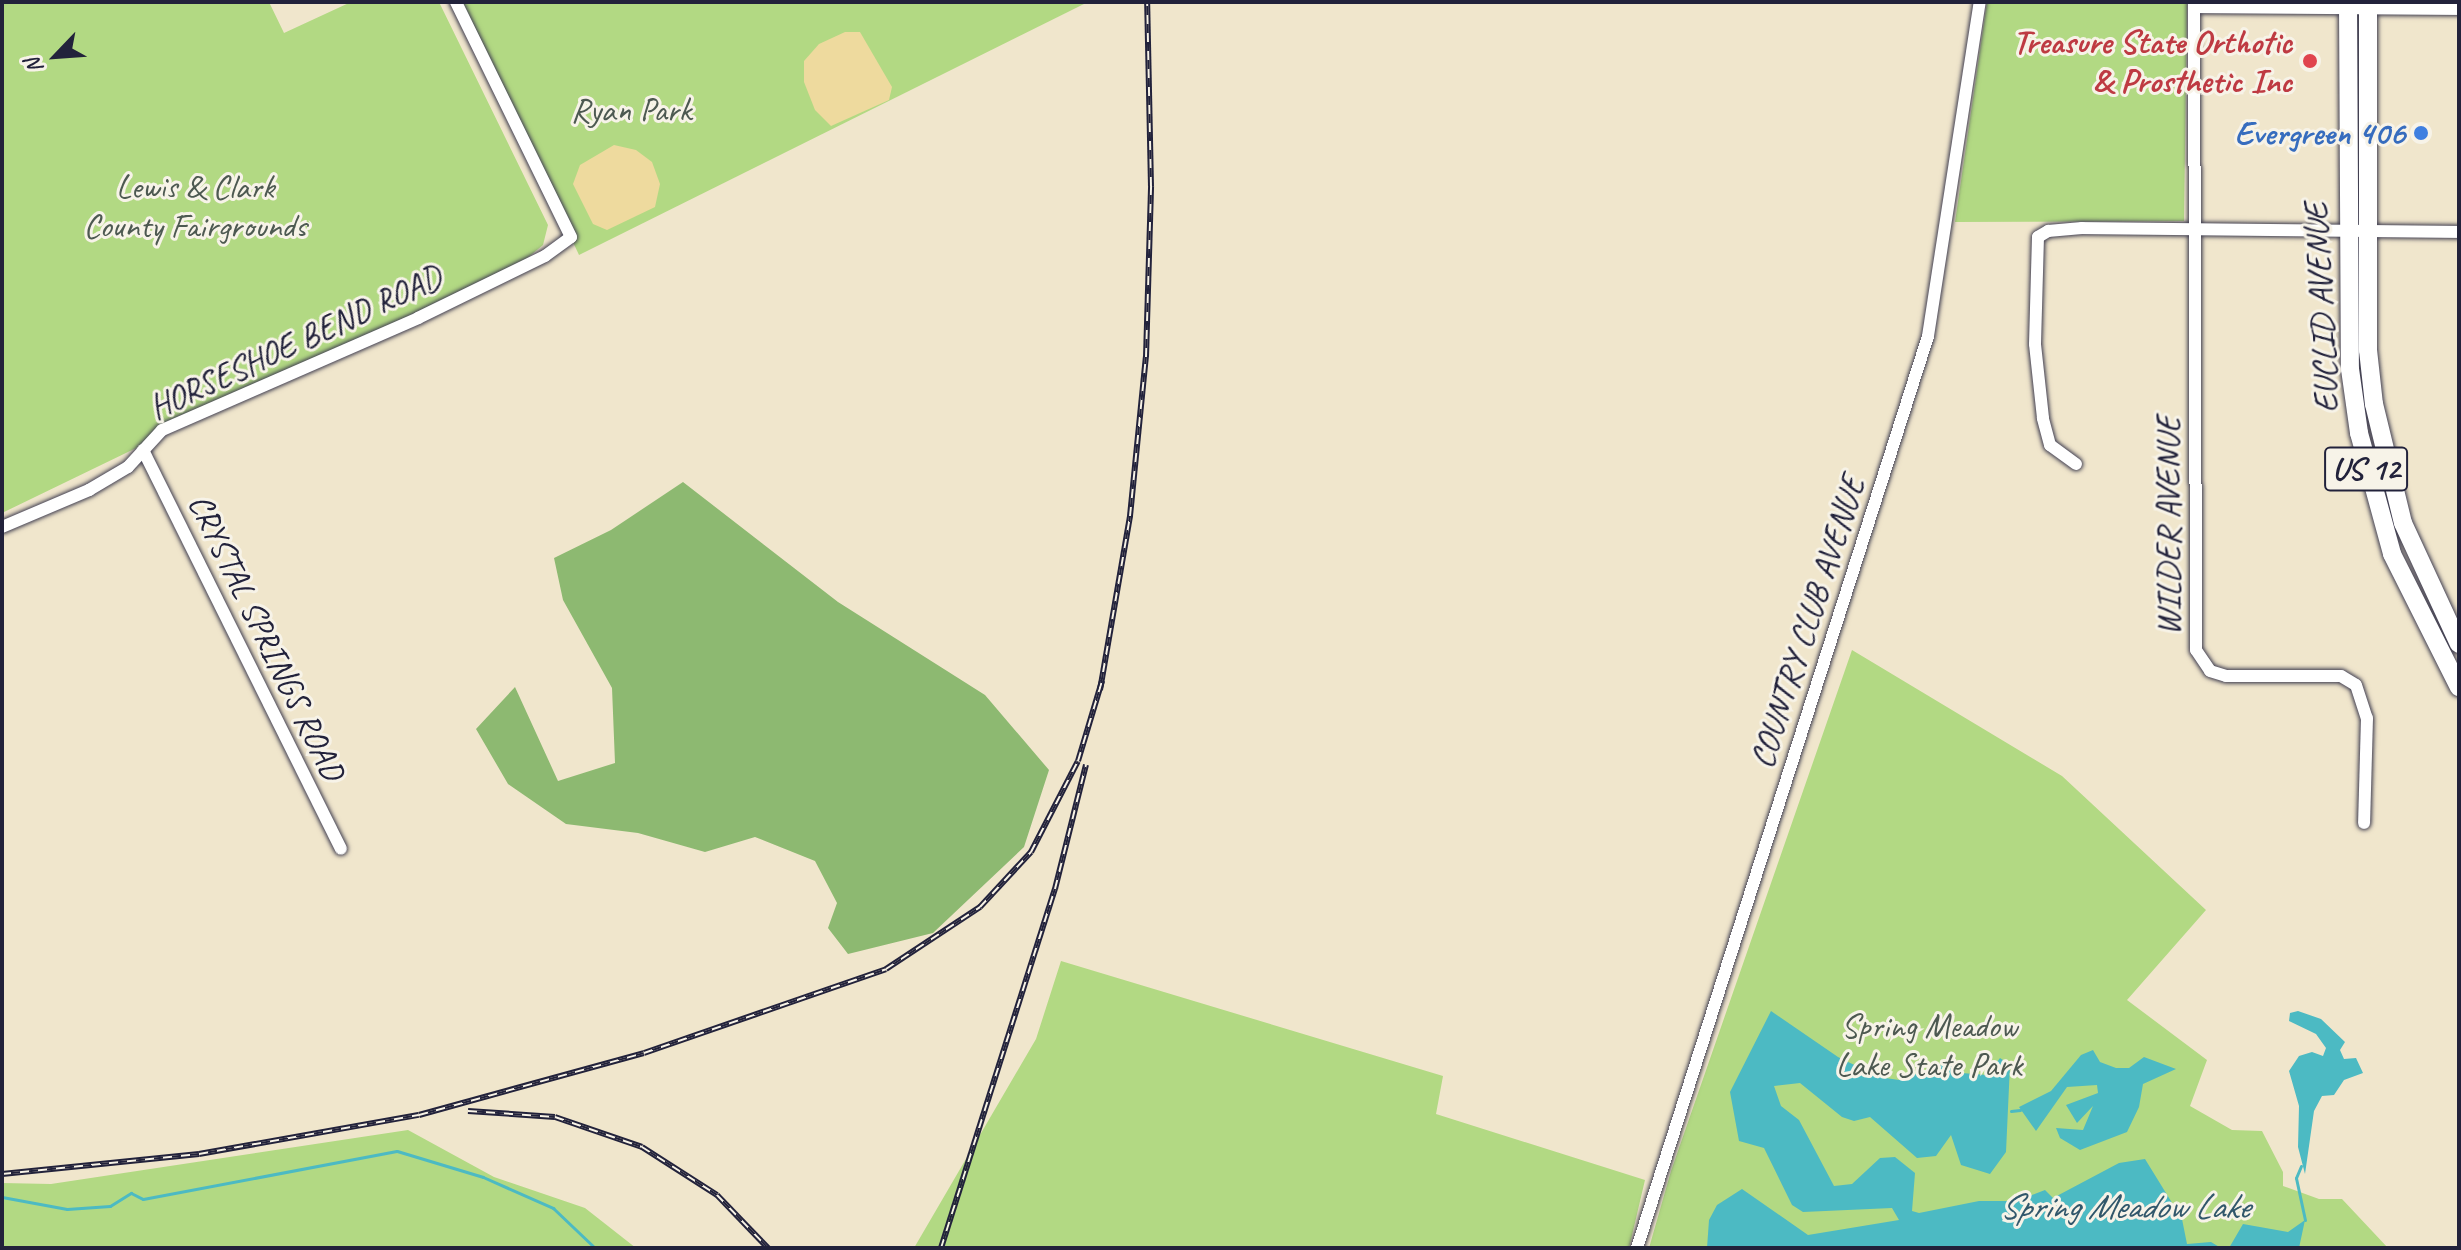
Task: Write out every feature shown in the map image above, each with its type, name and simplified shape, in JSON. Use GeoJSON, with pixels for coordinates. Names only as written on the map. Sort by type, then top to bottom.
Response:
{"type":"FeatureCollection","features":[{"type":"Feature","properties":{"kind":"highway","name":"EUCLID AVENUE"},"geometry":{"type":"LineString","coordinates":[[2348,5],[2350,369],[2367,475],[2392,554],[2456,675]]}},
{"type":"Feature","properties":{"kind":"highway","name":"EUCLID AVENUE"},"geometry":{"type":"LineString","coordinates":[[2368,5],[2368,350],[2383,446],[2417,562],[2459,644]]}},
{"type":"Feature","properties":{"kind":"street","name":"HORSESHOE BEND ROAD"},"geometry":{"type":"LineString","coordinates":[[2,527],[89,490],[128,467],[162,430],[238,400],[535,261],[571,237],[456,2]]}},
{"type":"Feature","properties":{"kind":"street","name":"COUNTRY CLUB AVENUE"},"geometry":{"type":"LineString","coordinates":[[1637,1248],[1928,336],[1980,2]]}},
{"type":"Feature","properties":{"kind":"street"},"geometry":{"type":"LineString","coordinates":[[2194,4],[2459,9]]}},
{"type":"Feature","properties":{"kind":"street","name":"WILDER AVENUE"},"geometry":{"type":"LineString","coordinates":[[2194,4],[2196,650],[2210,671],[2226,676],[2341,676],[2356,685],[2367,718],[2364,823]]}},
{"type":"Feature","properties":{"kind":"street"},"geometry":{"type":"LineString","coordinates":[[2076,464],[2050,445],[2043,418],[2036,355],[2038,237],[2082,228],[2459,232]]}},
{"type":"Feature","properties":{"kind":"street","name":"CRYSTAL SPRINGS ROAD"},"geometry":{"type":"LineString","coordinates":[[143,450],[341,848]]}},
{"type":"Feature","properties":{"kind":"green space","name":"Lewis & Clark County Fairgrounds"},"geometry":{"type":"Polygon","coordinates":[[[2,2],[269,2],[284,33],[351,2],[439,2],[548,225],[543,245],[526,259],[2,513],[2,2]]]}},
{"type":"Feature","properties":{"kind":"green space","name":"Ryan Park"},"geometry":{"type":"Polygon","coordinates":[[[461,2],[1088,2],[579,255],[461,2]]]}},
{"type":"Feature","properties":{"kind":"green space"},"geometry":{"type":"Polygon","coordinates":[[[1987,2],[2187,2],[2184,221],[1955,222],[1987,2]]]}},
{"type":"Feature","properties":{"kind":"green space"},"geometry":{"type":"Polygon","coordinates":[[[683,482],[838,602],[985,695],[1049,770],[1024,847],[933,933],[848,954],[828,928],[837,903],[815,861],[755,837],[705,852],[638,833],[566,824],[508,784],[476,729],[515,687],[558,781],[615,763],[612,688],[563,600],[554,558],[611,530],[683,482]]]}},
{"type":"Feature","properties":{"kind":"green space","name":"Spring Meadow Lake State Park"},"geometry":{"type":"Polygon","coordinates":[[[1852,650],[2062,776],[2206,910],[2127,1000],[2207,1060],[2190,1106],[2232,1130],[2262,1131],[2283,1172],[2283,1186],[2319,1199],[2342,1199],[2388,1248],[1649,1248],[1671,1171],[1852,650]]]}},
{"type":"Feature","properties":{"kind":"green space"},"geometry":{"type":"Polygon","coordinates":[[[1061,961],[1443,1076],[1436,1114],[1645,1180],[1629,1248],[914,1248],[1036,1039],[1061,961]]]}},
{"type":"Feature","properties":{"kind":"green space"},"geometry":{"type":"Polygon","coordinates":[[[408,1130],[494,1177],[585,1208],[636,1248],[2,1248],[2,1183],[51,1184],[408,1130]]]}},
{"type":"Feature","properties":{"kind":"sand"},"geometry":{"type":"Polygon","coordinates":[[[845,32],[860,32],[892,87],[889,100],[831,126],[815,110],[804,82],[804,61],[819,44],[845,32]]]}},
{"type":"Feature","properties":{"kind":"sand"},"geometry":{"type":"Polygon","coordinates":[[[614,145],[636,150],[652,162],[660,184],[655,207],[607,230],[593,224],[573,184],[580,165],[614,145]]]}},
{"type":"Feature","properties":{"kind":"water","name":"Spring Meadow Lake"},"geometry":{"type":"Polygon","coordinates":[[[1771,1011],[1838,1057],[1879,1077],[1899,1080],[1947,1063],[1962,1073],[1987,1075],[2000,1058],[2010,1065],[2006,1152],[1990,1174],[1961,1165],[1951,1135],[1936,1156],[1917,1158],[1870,1117],[1854,1121],[1842,1117],[1800,1083],[1774,1086],[1781,1106],[1799,1120],[1834,1186],[1852,1184],[1880,1158],[1895,1157],[1915,1173],[1912,1211],[1919,1213],[1979,1201],[2016,1201],[2045,1190],[2053,1198],[2119,1163],[2145,1159],[2182,1219],[2187,1244],[2211,1242],[2221,1248],[1707,1248],[1709,1220],[1717,1205],[1742,1189],[1808,1235],[1899,1220],[1892,1208],[1803,1212],[1792,1205],[1764,1148],[1739,1141],[1730,1092],[1771,1011]]]}},
{"type":"Feature","properties":{"kind":"water"},"geometry":{"type":"Polygon","coordinates":[[[2298,1011],[2321,1019],[2345,1042],[2340,1050],[2344,1059],[2356,1058],[2363,1073],[2344,1080],[2334,1095],[2322,1096],[2314,1111],[2305,1174],[2298,1147],[2299,1106],[2289,1071],[2299,1056],[2312,1052],[2323,1056],[2326,1048],[2316,1034],[2289,1021],[2290,1013],[2298,1011]]]}},
{"type":"Feature","properties":{"kind":"water"},"geometry":{"type":"Polygon","coordinates":[[[2093,1050],[2100,1062],[2116,1068],[2129,1068],[2144,1057],[2176,1069],[2143,1084],[2139,1107],[2127,1132],[2080,1150],[2060,1138],[2056,1128],[2083,1130],[2093,1106],[2077,1123],[2066,1105],[2098,1093],[2097,1085],[2067,1087],[2036,1131],[2019,1107],[2051,1091],[2081,1055],[2093,1050]]]}},
{"type":"Feature","properties":{"kind":"water","name":"Spring Meadow Lake"},"geometry":{"type":"Polygon","coordinates":[[[2305,1220],[2299,1248],[2229,1248],[2243,1224],[2288,1232],[2305,1220]]]}},
{"type":"Feature","properties":{"kind":"waterway"},"geometry":{"type":"LineString","coordinates":[[2011,1111],[2020,1110]]}},
{"type":"Feature","properties":{"kind":"waterway"},"geometry":{"type":"LineString","coordinates":[[2,1197],[67,1209],[110,1206],[131,1193],[143,1199],[397,1151],[483,1177],[553,1208],[595,1248]]}},
{"type":"Feature","properties":{"kind":"waterway"},"geometry":{"type":"LineString","coordinates":[[2301,1166],[2296,1178],[2305,1220]]}},
{"type":"Feature","properties":{"kind":"railway"},"geometry":{"type":"LineString","coordinates":[[1100,690],[1130,516],[1146,357],[1151,186],[1147,2]]}},
{"type":"Feature","properties":{"kind":"railway"},"geometry":{"type":"LineString","coordinates":[[2,1174],[199,1154],[419,1115],[644,1053],[886,969],[980,907],[1031,852],[1078,761],[1102,681]]}},
{"type":"Feature","properties":{"kind":"railway"},"geometry":{"type":"LineString","coordinates":[[941,1248],[1055,889],[1086,765]]}},
{"type":"Feature","properties":{"kind":"railway"},"geometry":{"type":"LineString","coordinates":[[468,1111],[555,1117],[642,1147],[717,1195],[768,1248]]}},
{"type":"Feature","properties":{"kind":"place","name":"Treasure State Orthotic & Prosthetic Inc"},"geometry":{"type":"Point","coordinates":[2310,61]}},
{"type":"Feature","properties":{"kind":"place","name":"Evergreen 406"},"geometry":{"type":"Point","coordinates":[2421,133]}}]}
